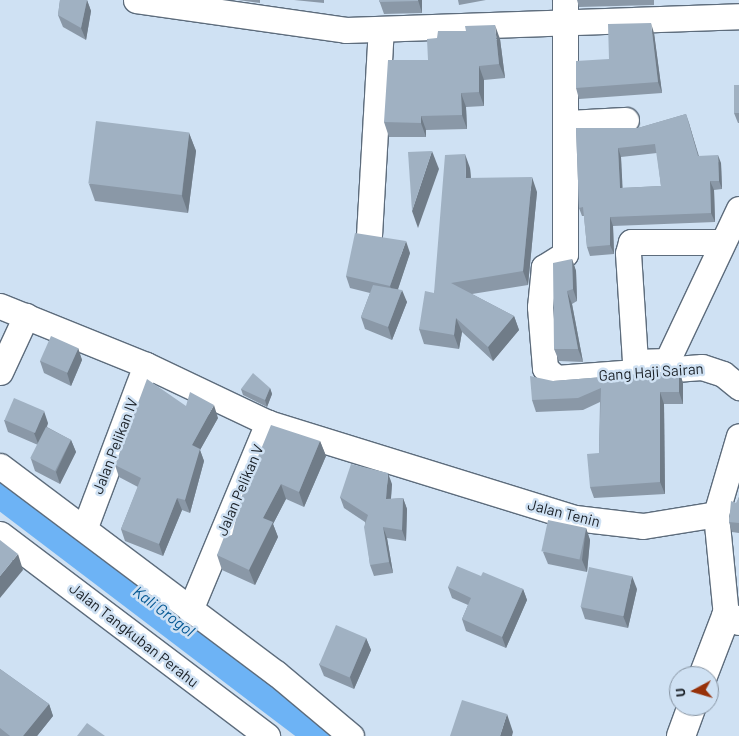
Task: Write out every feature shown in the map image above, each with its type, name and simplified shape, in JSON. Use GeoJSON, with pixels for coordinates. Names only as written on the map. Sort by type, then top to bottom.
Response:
{"type":"FeatureCollection","features":[{"type":"Feature","properties":{"kind":"street"},"geometry":{"type":"LineString","coordinates":[[136,0],[264,10],[346,30],[565,12],[739,16]]}},
{"type":"Feature","properties":{"kind":"street"},"geometry":{"type":"LineString","coordinates":[[565,12],[566,123],[626,120]]}},
{"type":"Feature","properties":{"kind":"street"},"geometry":{"type":"LineString","coordinates":[[369,235],[381,28]]}},
{"type":"Feature","properties":{"kind":"street","name":"Gang Haji Sairan"},"geometry":{"type":"LineString","coordinates":[[566,123],[564,254],[545,263],[540,307],[545,368],[556,378],[702,368],[723,374],[739,387]]}},
{"type":"Feature","properties":{"kind":"street"},"geometry":{"type":"LineString","coordinates":[[721,242],[631,242],[628,253],[635,362],[667,361],[721,242],[739,209]]}},
{"type":"Feature","properties":{"kind":"street","name":"Jalan Tenin"},"geometry":{"type":"LineString","coordinates":[[0,306],[146,365],[268,423],[414,470],[595,522],[643,526],[716,514]]}},
{"type":"Feature","properties":{"kind":"street"},"geometry":{"type":"LineString","coordinates":[[0,372],[26,316]]}},
{"type":"Feature","properties":{"kind":"street","name":"Jalan Pelikan IV"},"geometry":{"type":"LineString","coordinates":[[85,527],[146,365]]}},
{"type":"Feature","properties":{"kind":"street","name":"Jalan Pelikan V"},"geometry":{"type":"LineString","coordinates":[[190,610],[268,423]]}},
{"type":"Feature","properties":{"kind":"street"},"geometry":{"type":"LineString","coordinates":[[708,666],[732,618],[716,514],[739,436]]}},
{"type":"Feature","properties":{"kind":"street"},"geometry":{"type":"LineString","coordinates":[[0,466],[85,527],[351,736]]}},
{"type":"Feature","properties":{"kind":"street","name":"Jalan Tangkuban Perahu"},"geometry":{"type":"LineString","coordinates":[[0,534],[267,736]]}},
{"type":"Feature","properties":{"kind":"street"},"geometry":{"type":"LineString","coordinates":[[681,736],[688,716]]}},
{"type":"Feature","properties":{"kind":"building"},"geometry":{"type":"Polygon","coordinates":[[[60,0],[87,0],[81,28],[58,15],[60,0]]]}},
{"type":"Feature","properties":{"kind":"building"},"geometry":{"type":"Polygon","coordinates":[[[379,0],[418,0],[418,1],[379,2],[379,0]]]}},
{"type":"Feature","properties":{"kind":"building"},"geometry":{"type":"Polygon","coordinates":[[[651,23],[658,82],[576,88],[576,61],[609,59],[608,24],[651,23]]]}},
{"type":"Feature","properties":{"kind":"building"},"geometry":{"type":"Polygon","coordinates":[[[495,25],[499,64],[479,66],[479,92],[461,93],[462,115],[421,116],[421,123],[384,122],[388,60],[428,60],[427,39],[437,38],[438,31],[466,31],[465,26],[495,25]]]}},
{"type":"Feature","properties":{"kind":"building"},"geometry":{"type":"Polygon","coordinates":[[[734,85],[739,85],[739,113],[734,113],[734,85]]]}},
{"type":"Feature","properties":{"kind":"building"},"geometry":{"type":"Polygon","coordinates":[[[686,114],[698,156],[718,155],[719,181],[710,181],[711,213],[610,217],[610,245],[587,247],[583,207],[579,208],[576,128],[638,128],[686,114]],[[655,144],[618,148],[620,188],[661,186],[655,144]]]}},
{"type":"Feature","properties":{"kind":"building"},"geometry":{"type":"Polygon","coordinates":[[[96,121],[189,132],[182,195],[88,184],[96,121]]]}},
{"type":"Feature","properties":{"kind":"building"},"geometry":{"type":"Polygon","coordinates":[[[432,151],[412,211],[408,152],[432,151]]]}},
{"type":"Feature","properties":{"kind":"building"},"geometry":{"type":"Polygon","coordinates":[[[465,154],[466,178],[532,177],[523,271],[451,283],[514,316],[488,347],[456,318],[454,335],[419,329],[425,291],[434,293],[445,155],[465,154]]]}},
{"type":"Feature","properties":{"kind":"building"},"geometry":{"type":"Polygon","coordinates":[[[355,233],[406,241],[390,286],[346,276],[355,233]]]}},
{"type":"Feature","properties":{"kind":"building"},"geometry":{"type":"Polygon","coordinates":[[[572,259],[573,289],[567,291],[578,349],[554,349],[553,263],[572,259]]]}},
{"type":"Feature","properties":{"kind":"building"},"geometry":{"type":"Polygon","coordinates":[[[373,285],[402,290],[388,327],[361,317],[373,285]]]}},
{"type":"Feature","properties":{"kind":"building"},"geometry":{"type":"Polygon","coordinates":[[[51,336],[78,348],[67,373],[40,361],[51,336]]]}},
{"type":"Feature","properties":{"kind":"building"},"geometry":{"type":"Polygon","coordinates":[[[679,371],[679,392],[660,392],[660,482],[590,487],[587,454],[599,453],[601,388],[578,398],[532,400],[530,376],[553,381],[679,371]]]}},
{"type":"Feature","properties":{"kind":"building"},"geometry":{"type":"Polygon","coordinates":[[[253,373],[270,388],[265,400],[241,389],[253,373]]]}},
{"type":"Feature","properties":{"kind":"building"},"geometry":{"type":"Polygon","coordinates":[[[147,379],[186,406],[190,392],[214,405],[192,445],[200,449],[185,500],[177,498],[159,544],[121,529],[141,478],[115,465],[147,379]]]}},
{"type":"Feature","properties":{"kind":"building"},"geometry":{"type":"Polygon","coordinates":[[[14,398],[44,411],[35,433],[5,420],[14,398]]]}},
{"type":"Feature","properties":{"kind":"building"},"geometry":{"type":"Polygon","coordinates":[[[271,425],[320,441],[299,492],[281,484],[263,518],[273,522],[249,570],[217,555],[224,537],[232,535],[241,498],[271,425]]]}},
{"type":"Feature","properties":{"kind":"building"},"geometry":{"type":"Polygon","coordinates":[[[46,427],[71,440],[55,471],[30,458],[46,427]]]}},
{"type":"Feature","properties":{"kind":"building"},"geometry":{"type":"Polygon","coordinates":[[[351,464],[388,473],[386,499],[403,498],[402,530],[383,527],[389,562],[370,565],[364,527],[368,515],[340,497],[351,464]]]}},
{"type":"Feature","properties":{"kind":"building"},"geometry":{"type":"Polygon","coordinates":[[[739,497],[739,523],[729,522],[731,501],[736,503],[739,497]]]}},
{"type":"Feature","properties":{"kind":"building"},"geometry":{"type":"Polygon","coordinates":[[[548,520],[586,528],[579,559],[541,551],[548,520]]]}},
{"type":"Feature","properties":{"kind":"building"},"geometry":{"type":"Polygon","coordinates":[[[0,540],[18,554],[0,576],[0,540]]]}},
{"type":"Feature","properties":{"kind":"building"},"geometry":{"type":"Polygon","coordinates":[[[457,566],[481,576],[483,572],[523,589],[502,637],[462,619],[471,598],[448,587],[457,566]]]}},
{"type":"Feature","properties":{"kind":"building"},"geometry":{"type":"Polygon","coordinates":[[[589,567],[632,576],[624,616],[580,607],[589,567]]]}},
{"type":"Feature","properties":{"kind":"building"},"geometry":{"type":"Polygon","coordinates":[[[336,625],[366,638],[350,677],[319,665],[336,625]]]}},
{"type":"Feature","properties":{"kind":"building"},"geometry":{"type":"Polygon","coordinates":[[[0,669],[49,704],[23,736],[10,736],[0,728],[0,669]]]}},
{"type":"Feature","properties":{"kind":"building"},"geometry":{"type":"Polygon","coordinates":[[[462,700],[507,714],[500,736],[450,736],[462,700]]]}},
{"type":"Feature","properties":{"kind":"building"},"geometry":{"type":"Polygon","coordinates":[[[87,723],[105,736],[77,736],[87,723]]]}},
{"type":"Feature","properties":{"kind":"waterway","name":"Kali Grogol"},"geometry":{"type":"LineString","coordinates":[[0,486],[329,736]]}}]}
